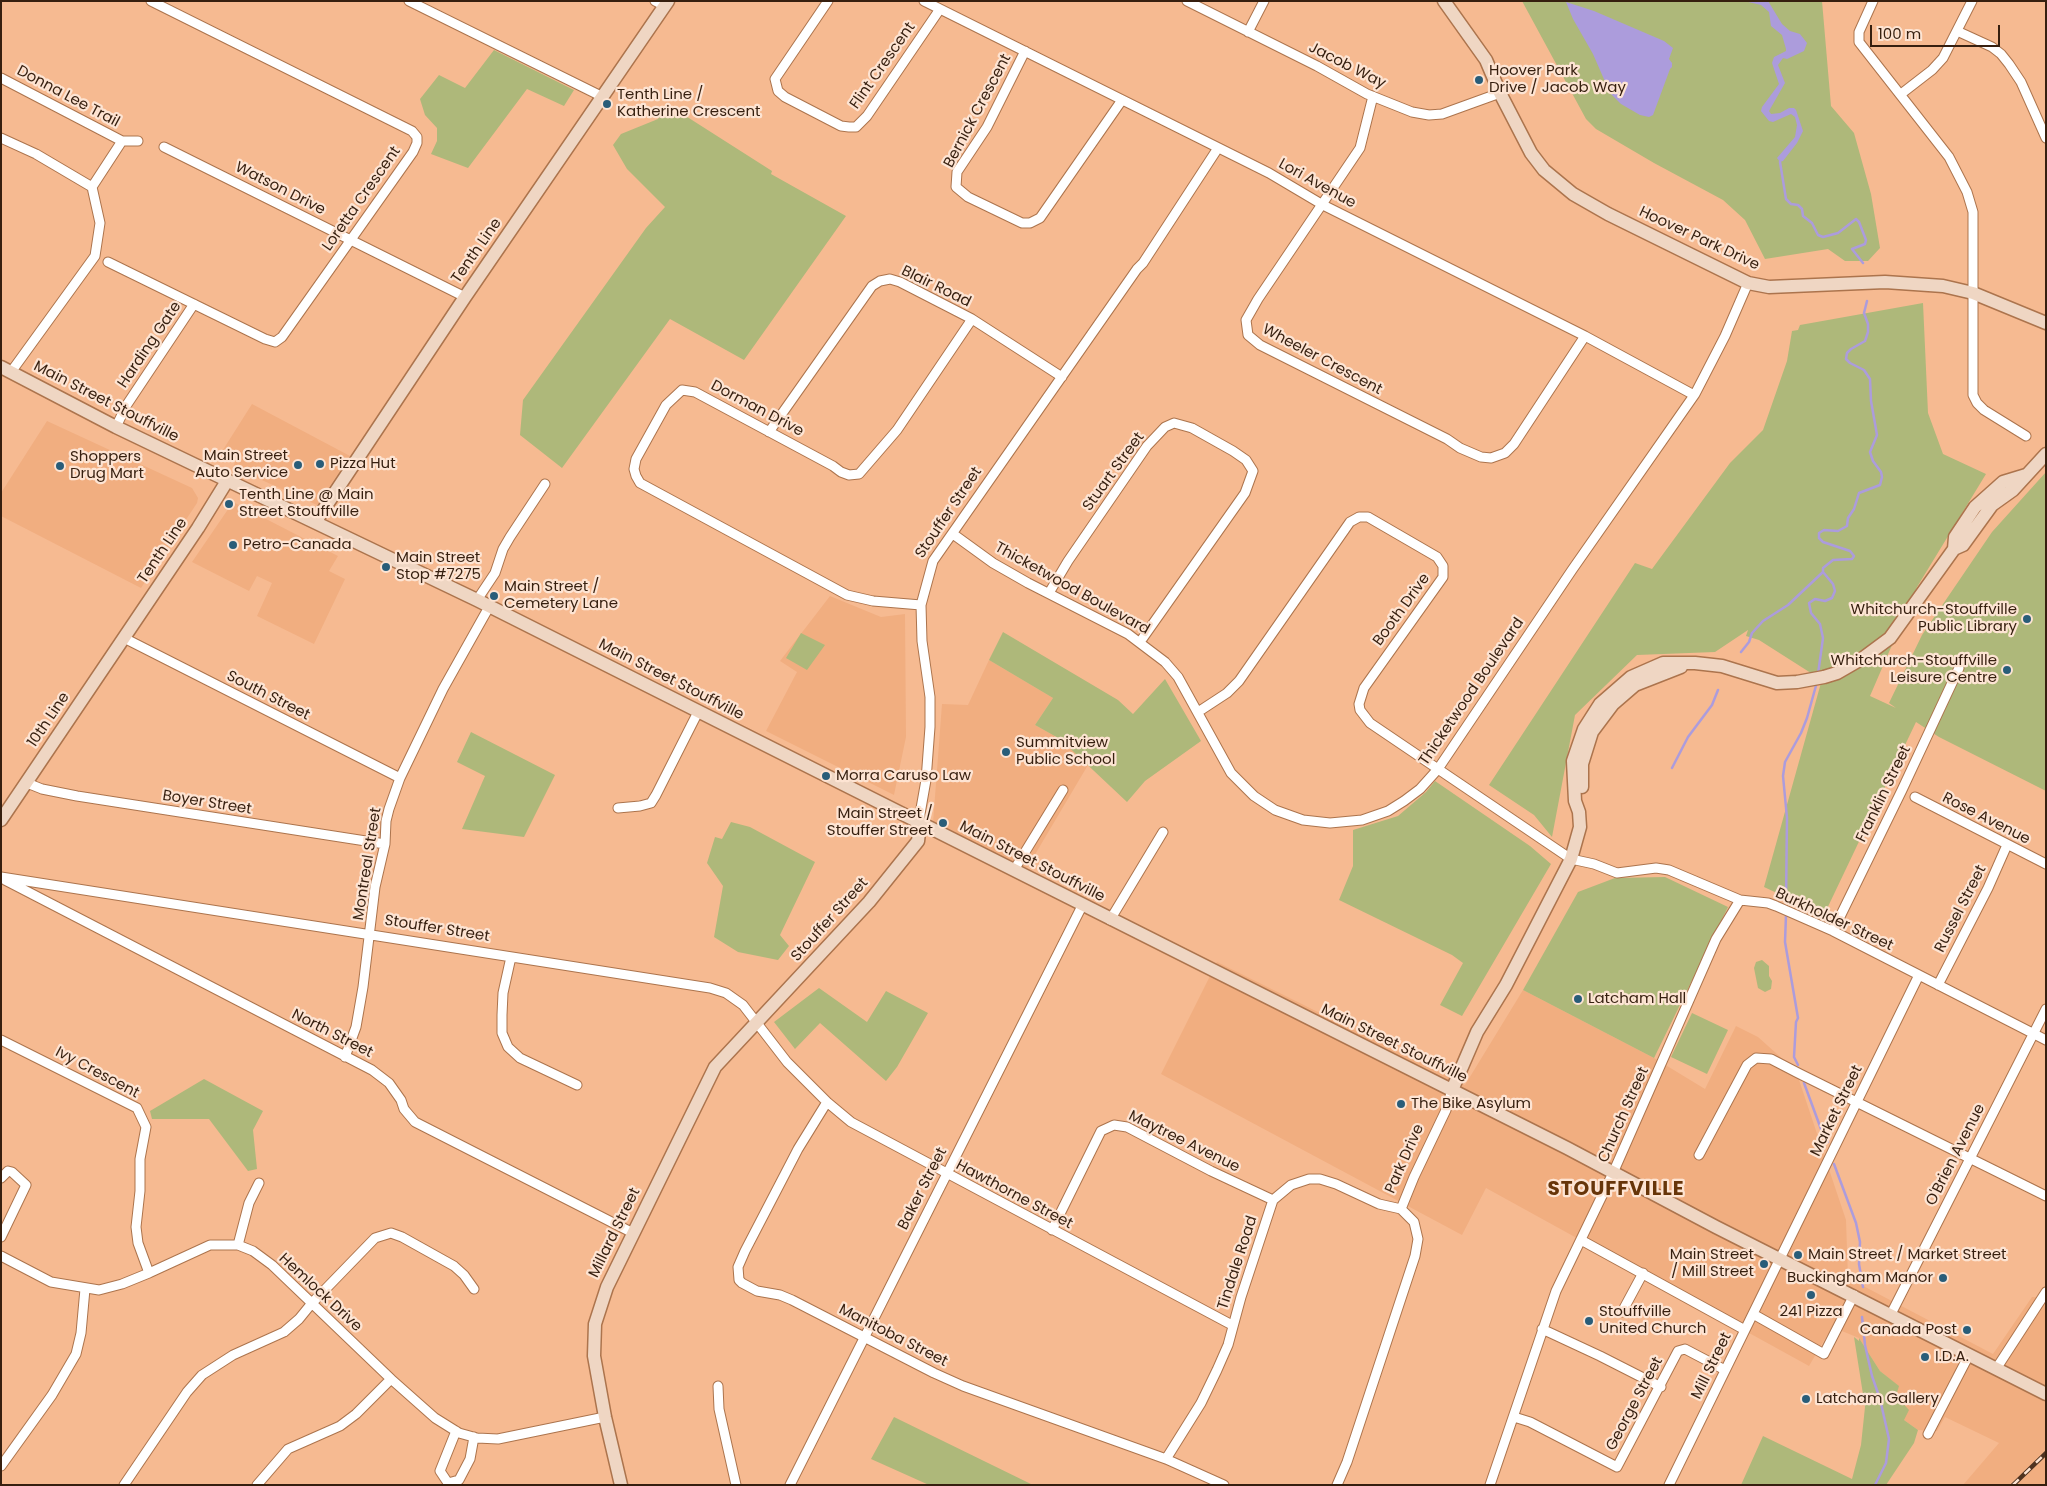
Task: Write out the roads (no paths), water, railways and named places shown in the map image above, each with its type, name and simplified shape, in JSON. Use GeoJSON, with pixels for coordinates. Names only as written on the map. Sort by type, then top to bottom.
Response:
{"type":"FeatureCollection","features":[{"type":"Feature","properties":{"kind":"street","name":"Loretta Crescent"},"geometry":{"type":"LineString","coordinates":[[108,262],[265,339],[275,342],[282,337],[413,152],[417,137],[412,131],[151,1]]}},
{"type":"Feature","properties":{"kind":"street"},"geometry":{"type":"LineString","coordinates":[[409,1],[603,97]]}},
{"type":"Feature","properties":{"kind":"street","name":"Flint Crescent"},"geometry":{"type":"LineString","coordinates":[[828,1],[775,79],[778,91],[784,97],[841,126],[849,127],[856,127],[867,116],[940,9]]}},
{"type":"Feature","properties":{"kind":"street","name":"Lori Avenue"},"geometry":{"type":"LineString","coordinates":[[924,1],[1269,173],[1323,205],[1586,336],[1694,395]]}},
{"type":"Feature","properties":{"kind":"street","name":"Jacob Way"},"geometry":{"type":"LineString","coordinates":[[1187,1],[1373,96],[1412,112],[1429,115],[1442,114],[1500,93]]}},
{"type":"Feature","properties":{"kind":"street"},"geometry":{"type":"LineString","coordinates":[[1248,32],[1264,1]]}},
{"type":"Feature","properties":{"kind":"street","name":"Hoover Park Drive"},"geometry":{"type":"LineString","coordinates":[[1444,1],[1486,60],[1500,93],[1531,153],[1544,170],[1573,194],[1608,214],[1748,283],[1769,287],[1885,282],[1910,282],[1943,286],[1973,293],[2046,323]]}},
{"type":"Feature","properties":{"kind":"street"},"geometry":{"type":"LineString","coordinates":[[1872,1],[1859,32],[1859,42],[1949,157],[1967,192],[1973,212],[1973,395],[1977,403],[1984,410],[2026,436]]}},
{"type":"Feature","properties":{"kind":"street"},"geometry":{"type":"LineString","coordinates":[[1901,94],[1932,70],[1943,58],[1972,1]]}},
{"type":"Feature","properties":{"kind":"street","name":"Tenth Line"},"geometry":{"type":"LineString","coordinates":[[316,521],[465,297],[603,97],[663,3]]}},
{"type":"Feature","properties":{"kind":"street"},"geometry":{"type":"LineString","coordinates":[[1957,31],[1992,47],[2001,54],[2022,82],[2046,138]]}},
{"type":"Feature","properties":{"kind":"street","name":"Bernick Crescent"},"geometry":{"type":"LineString","coordinates":[[1025,51],[987,128],[963,160],[957,172],[956,187],[968,197],[990,209],[1022,223],[1040,218],[1122,100]]}},
{"type":"Feature","properties":{"kind":"street","name":"Donna Lee Trail"},"geometry":{"type":"LineString","coordinates":[[1,78],[122,141],[138,141]]}},
{"type":"Feature","properties":{"kind":"street","name":"Wheeler Crescent"},"geometry":{"type":"LineString","coordinates":[[1373,96],[1360,148],[1258,299],[1246,320],[1248,335],[1260,345],[1447,439],[1460,448],[1481,457],[1491,458],[1505,453],[1514,444],[1586,336]]}},
{"type":"Feature","properties":{"kind":"street"},"geometry":{"type":"LineString","coordinates":[[1,138],[36,154],[92,187],[100,223],[95,256],[6,370]]}},
{"type":"Feature","properties":{"kind":"street","name":"Donna Lee Trail"},"geometry":{"type":"LineString","coordinates":[[92,187],[122,141]]}},
{"type":"Feature","properties":{"kind":"street","name":"Watson Drive"},"geometry":{"type":"LineString","coordinates":[[164,147],[465,297]]}},
{"type":"Feature","properties":{"kind":"street","name":"Stouffer Street"},"geometry":{"type":"LineString","coordinates":[[1,878],[710,988],[734,998],[743,1005],[758,1023],[869,902],[918,841],[920,814],[926,780],[930,727],[930,697],[922,640],[921,605],[933,561],[1143,263],[1218,148]]}},
{"type":"Feature","properties":{"kind":"street","name":"Blair Road"},"geometry":{"type":"LineString","coordinates":[[769,432],[872,286],[890,279],[900,282],[972,319],[1062,376]]}},
{"type":"Feature","properties":{"kind":"street","name":"Thicketwood Boulevard"},"geometry":{"type":"LineString","coordinates":[[953,534],[993,562],[1112,625],[1140,642],[1165,662],[1178,677],[1221,757],[1239,783],[1254,796],[1275,810],[1303,820],[1330,823],[1362,820],[1388,811],[1420,789],[1438,769],[1550,601],[1694,395],[1748,283]]}},
{"type":"Feature","properties":{"kind":"street","name":"Harding Gate"},"geometry":{"type":"LineString","coordinates":[[116,427],[126,406],[194,304]]}},
{"type":"Feature","properties":{"kind":"street","name":"Dorman Drive"},"geometry":{"type":"LineString","coordinates":[[921,605],[873,601],[847,595],[640,483],[634,469],[636,459],[666,405],[682,390],[695,392],[841,472],[849,475],[860,474],[897,430],[972,319]]}},
{"type":"Feature","properties":{"kind":"street","name":"Main Street Stouffville"},"geometry":{"type":"LineString","coordinates":[[6,370],[116,427],[227,481],[316,521],[477,600],[1082,906],[1452,1090],[2046,1394]]}},
{"type":"Feature","properties":{"kind":"street","name":"Stuart Street"},"geometry":{"type":"LineString","coordinates":[[1049,593],[1068,561],[1147,446],[1165,427],[1174,423],[1192,428],[1246,460],[1253,471],[1245,493],[1140,642]]}},
{"type":"Feature","properties":{"kind":"street","name":"Park Drive"},"geometry":{"type":"LineString","coordinates":[[1337,1485],[1347,1462],[1415,1256],[1417,1230],[1414,1222],[1401,1209],[1446,1110],[1452,1090],[1477,1032],[1506,985],[1571,859],[1580,827],[1579,812],[1575,801],[1573,760],[1584,729],[1600,704],[1631,677],[1663,664],[1696,663],[1722,666],[1777,683],[1797,682],[1837,673],[1864,658],[1890,638],[1954,550],[1955,537],[1975,507],[2003,482],[2026,475],[2046,454]]}},
{"type":"Feature","properties":{"kind":"street","name":"Tenth Line"},"geometry":{"type":"LineString","coordinates":[[124,638],[198,528],[227,481]]}},
{"type":"Feature","properties":{"kind":"street"},"geometry":{"type":"LineString","coordinates":[[477,600],[495,573],[503,548],[545,484]]}},
{"type":"Feature","properties":{"kind":"street","name":"Booth Drive"},"geometry":{"type":"LineString","coordinates":[[1198,712],[1227,693],[1239,682],[1350,522],[1359,517],[1368,517],[1437,557],[1443,566],[1443,577],[1364,688],[1359,704],[1360,710],[1370,722],[1438,769]]}},
{"type":"Feature","properties":{"kind":"street","name":"Montreal Street"},"geometry":{"type":"LineString","coordinates":[[345,1057],[356,1027],[370,935],[375,887],[385,844],[386,821],[400,778],[443,689],[489,607]]}},
{"type":"Feature","properties":{"kind":"street","name":"South Street"},"geometry":{"type":"LineString","coordinates":[[124,638],[400,778]]}},
{"type":"Feature","properties":{"kind":"street","name":"10th Line"},"geometry":{"type":"LineString","coordinates":[[1,820],[124,638]]}},
{"type":"Feature","properties":{"kind":"street","name":"Franklin Street"},"geometry":{"type":"LineString","coordinates":[[1833,931],[1959,668]]}},
{"type":"Feature","properties":{"kind":"street"},"geometry":{"type":"LineString","coordinates":[[618,808],[651,803],[698,712]]}},
{"type":"Feature","properties":{"kind":"street"},"geometry":{"type":"LineString","coordinates":[[1438,769],[1571,859]]}},
{"type":"Feature","properties":{"kind":"street","name":"Boyer Street"},"geometry":{"type":"LineString","coordinates":[[27,783],[42,789],[77,796],[385,844]]}},
{"type":"Feature","properties":{"kind":"street"},"geometry":{"type":"LineString","coordinates":[[1014,870],[1063,790]]}},
{"type":"Feature","properties":{"kind":"street","name":"Rose Avenue"},"geometry":{"type":"LineString","coordinates":[[1914,797],[2046,864]]}},
{"type":"Feature","properties":{"kind":"street"},"geometry":{"type":"LineString","coordinates":[[1110,920],[1163,832]]}},
{"type":"Feature","properties":{"kind":"street","name":"Russel Street"},"geometry":{"type":"LineString","coordinates":[[1938,986],[1988,888],[2007,845]]}},
{"type":"Feature","properties":{"kind":"street","name":"Burkholder Street"},"geometry":{"type":"LineString","coordinates":[[1571,859],[1594,864],[1617,873],[1656,868],[1669,870],[1740,900],[1772,904],[1833,931],[2046,1040]]}},
{"type":"Feature","properties":{"kind":"street","name":"North Street"},"geometry":{"type":"LineString","coordinates":[[1,878],[382,1075],[395,1091],[404,1109],[414,1122],[634,1233]]}},
{"type":"Feature","properties":{"kind":"street","name":"Church Street"},"geometry":{"type":"LineString","coordinates":[[1490,1485],[1556,1291],[1613,1174],[1716,940],[1740,900]]}},
{"type":"Feature","properties":{"kind":"street","name":"Baker Street"},"geometry":{"type":"LineString","coordinates":[[790,1485],[1082,906]]}},
{"type":"Feature","properties":{"kind":"street"},"geometry":{"type":"LineString","coordinates":[[511,957],[502,1015],[502,1032],[508,1047],[520,1058],[577,1085]]}},
{"type":"Feature","properties":{"kind":"street","name":"Market Street"},"geometry":{"type":"LineString","coordinates":[[1780,1258],[1918,975]]}},
{"type":"Feature","properties":{"kind":"street","name":"O'Brien Avenue"},"geometry":{"type":"LineString","coordinates":[[1892,1314],[2046,1008]]}},
{"type":"Feature","properties":{"kind":"street","name":"Hawthorne Street"},"geometry":{"type":"LineString","coordinates":[[758,1023],[787,1062],[827,1102],[865,1132],[1232,1325]]}},
{"type":"Feature","properties":{"kind":"street","name":"Millard Street"},"geometry":{"type":"LineString","coordinates":[[621,1485],[605,1417],[594,1356],[595,1324],[606,1287],[715,1067],[758,1023]]}},
{"type":"Feature","properties":{"kind":"street","name":"Ivy Crescent"},"geometry":{"type":"LineString","coordinates":[[1,1040],[137,1108],[146,1127],[140,1159],[140,1190],[136,1227],[138,1243],[149,1273]]}},
{"type":"Feature","properties":{"kind":"street"},"geometry":{"type":"LineString","coordinates":[[1699,1155],[1747,1065],[1756,1058],[1772,1060],[2046,1196]]}},
{"type":"Feature","properties":{"kind":"street","name":"Manitoba Street"},"geometry":{"type":"LineString","coordinates":[[827,1102],[798,1149],[745,1251],[738,1267],[739,1280],[757,1291],[780,1295],[792,1300],[963,1386],[1166,1459],[1224,1485]]}},
{"type":"Feature","properties":{"kind":"street","name":"Maytree Avenue"},"geometry":{"type":"LineString","coordinates":[[1052,1230],[1101,1131],[1114,1125],[1127,1127],[1203,1167],[1273,1200]]}},
{"type":"Feature","properties":{"kind":"street"},"geometry":{"type":"LineString","coordinates":[[1,1178],[8,1171],[12,1172],[26,1186],[1,1237]]}},
{"type":"Feature","properties":{"kind":"street","name":"Tindale Road"},"geometry":{"type":"LineString","coordinates":[[1166,1459],[1210,1386],[1228,1345],[1232,1325],[1273,1200],[1291,1185],[1309,1180],[1320,1180],[1336,1184],[1379,1204],[1401,1209]]}},
{"type":"Feature","properties":{"kind":"street"},"geometry":{"type":"LineString","coordinates":[[238,1245],[249,1203],[258,1183]]}},
{"type":"Feature","properties":{"kind":"street"},"geometry":{"type":"LineString","coordinates":[[124,1485],[187,1392],[202,1375],[233,1355],[284,1332],[368,1243],[375,1238],[391,1233],[402,1237],[454,1266],[464,1275],[474,1289]]}},
{"type":"Feature","properties":{"kind":"street"},"geometry":{"type":"LineString","coordinates":[[1581,1240],[1745,1330]]}},
{"type":"Feature","properties":{"kind":"street","name":"Hemlock Drive"},"geometry":{"type":"LineString","coordinates":[[1,1256],[51,1282],[99,1290],[122,1284],[210,1245],[238,1245],[253,1251],[272,1265],[390,1379],[436,1418],[456,1431],[474,1437],[498,1439],[605,1417]]}},
{"type":"Feature","properties":{"kind":"street","name":"Mill Street"},"geometry":{"type":"LineString","coordinates":[[1669,1485],[1780,1258]]}},
{"type":"Feature","properties":{"kind":"street"},"geometry":{"type":"LineString","coordinates":[[1622,1312],[1643,1273]]}},
{"type":"Feature","properties":{"kind":"street"},"geometry":{"type":"LineString","coordinates":[[1,1466],[52,1395],[76,1354],[81,1333],[85,1289]]}},
{"type":"Feature","properties":{"kind":"street"},"geometry":{"type":"LineString","coordinates":[[1996,1369],[2046,1292]]}},
{"type":"Feature","properties":{"kind":"street"},"geometry":{"type":"LineString","coordinates":[[1753,1314],[1824,1354],[1854,1295]]}},
{"type":"Feature","properties":{"kind":"street"},"geometry":{"type":"LineString","coordinates":[[1542,1329],[1661,1387]]}},
{"type":"Feature","properties":{"kind":"street","name":"George Street"},"geometry":{"type":"LineString","coordinates":[[1514,1417],[1530,1422],[1618,1470],[1678,1351],[1685,1349],[1725,1370]]}},
{"type":"Feature","properties":{"kind":"street"},"geometry":{"type":"LineString","coordinates":[[1928,1434],[1969,1355]]}},
{"type":"Feature","properties":{"kind":"street"},"geometry":{"type":"LineString","coordinates":[[257,1485],[288,1449],[340,1426],[356,1414],[390,1379]]}},
{"type":"Feature","properties":{"kind":"street"},"geometry":{"type":"LineString","coordinates":[[718,1386],[719,1409],[736,1485]]}},
{"type":"Feature","properties":{"kind":"street"},"geometry":{"type":"LineString","coordinates":[[456,1431],[440,1471],[448,1482],[459,1480],[470,1459],[474,1437]]}},
{"type":"Feature","properties":{"kind":"waterway"},"geometry":{"type":"LineString","coordinates":[[1780,162],[1786,199],[1791,204],[1798,205],[1802,209],[1803,216],[1812,223],[1818,235],[1823,237],[1838,233],[1856,219],[1859,222],[1866,240],[1865,244],[1852,249],[1863,263]]}},
{"type":"Feature","properties":{"kind":"waterway"},"geometry":{"type":"LineString","coordinates":[[1741,652],[1749,642],[1752,633],[1763,621],[1788,605],[1823,572],[1823,568],[1833,560],[1852,559],[1854,556],[1850,551],[1823,542],[1819,538],[1819,533],[1824,530],[1838,531],[1847,526],[1848,518],[1854,509],[1859,493],[1880,485],[1881,472],[1873,461],[1870,452],[1877,435],[1871,401],[1870,379],[1864,370],[1846,359],[1847,353],[1851,349],[1865,341],[1868,332],[1868,324],[1864,313],[1867,301]]}},
{"type":"Feature","properties":{"kind":"waterway"},"geometry":{"type":"LineString","coordinates":[[1818,674],[1823,638],[1820,624],[1811,613],[1809,603],[1815,599],[1825,601],[1832,598],[1835,591],[1833,584],[1823,572]]}},
{"type":"Feature","properties":{"kind":"waterway"},"geometry":{"type":"LineString","coordinates":[[1786,902],[1787,818],[1783,776],[1785,762],[1801,733],[1817,682]]}},
{"type":"Feature","properties":{"kind":"waterway"},"geometry":{"type":"LineString","coordinates":[[1672,768],[1688,737],[1712,705],[1718,690]]}},
{"type":"Feature","properties":{"kind":"waterway"},"geometry":{"type":"LineString","coordinates":[[1786,915],[1785,942],[1798,1018],[1796,1022],[1794,1057],[1798,1065]]}},
{"type":"Feature","properties":{"kind":"waterway"},"geometry":{"type":"LineString","coordinates":[[1804,1083],[1821,1129],[1828,1142]]}},
{"type":"Feature","properties":{"kind":"waterway"},"geometry":{"type":"LineString","coordinates":[[1834,1164],[1856,1223],[1860,1242],[1859,1264],[1863,1287]]}},
{"type":"Feature","properties":{"kind":"waterway"},"geometry":{"type":"LineString","coordinates":[[1862,1317],[1865,1345],[1889,1439],[1886,1463],[1875,1485]]}},
{"type":"Feature","properties":{"kind":"railway"},"geometry":{"type":"LineString","coordinates":[[2013,1485],[2046,1453]]}},
{"type":"Feature","properties":{"kind":"place","name":"Hoover Park Drive / Jacob Way"},"geometry":{"type":"Point","coordinates":[1479,80]}},
{"type":"Feature","properties":{"kind":"place","name":"Tenth Line / Katherine Crescent"},"geometry":{"type":"Point","coordinates":[607,104]}},
{"type":"Feature","properties":{"kind":"place","name":"Pizza Hut"},"geometry":{"type":"Point","coordinates":[320,464]}},
{"type":"Feature","properties":{"kind":"place","name":"Main Street Auto Service"},"geometry":{"type":"Point","coordinates":[298,465]}},
{"type":"Feature","properties":{"kind":"place","name":"Shoppers Drug Mart"},"geometry":{"type":"Point","coordinates":[60,466]}},
{"type":"Feature","properties":{"kind":"place","name":"Tenth Line @ Main Street Stouffville"},"geometry":{"type":"Point","coordinates":[229,504]}},
{"type":"Feature","properties":{"kind":"place","name":"Petro-Canada"},"geometry":{"type":"Point","coordinates":[233,545]}},
{"type":"Feature","properties":{"kind":"place","name":"Main Street Stop #7275"},"geometry":{"type":"Point","coordinates":[386,567]}},
{"type":"Feature","properties":{"kind":"place","name":"Main Street / Cemetery Lane"},"geometry":{"type":"Point","coordinates":[494,596]}},
{"type":"Feature","properties":{"kind":"place","name":"Whitchurch-Stouffville Public Library"},"geometry":{"type":"Point","coordinates":[2027,619]}},
{"type":"Feature","properties":{"kind":"place","name":"Whitchurch-Stouffville Leisure Centre"},"geometry":{"type":"Point","coordinates":[2007,670]}},
{"type":"Feature","properties":{"kind":"place","name":"Summitview Public School"},"geometry":{"type":"Point","coordinates":[1006,752]}},
{"type":"Feature","properties":{"kind":"place","name":"Morra Caruso Law"},"geometry":{"type":"Point","coordinates":[826,776]}},
{"type":"Feature","properties":{"kind":"place","name":"Main Street / Stouffer Street"},"geometry":{"type":"Point","coordinates":[943,823]}},
{"type":"Feature","properties":{"kind":"place","name":"Latcham Hall"},"geometry":{"type":"Point","coordinates":[1578,999]}},
{"type":"Feature","properties":{"kind":"place","name":"The Bike Asylum"},"geometry":{"type":"Point","coordinates":[1401,1104]}},
{"type":"Feature","properties":{"kind":"place","name":"Main Street / Market Street"},"geometry":{"type":"Point","coordinates":[1798,1255]}},
{"type":"Feature","properties":{"kind":"place","name":"Main Street / Mill Street"},"geometry":{"type":"Point","coordinates":[1764,1264]}},
{"type":"Feature","properties":{"kind":"place","name":"Buckingham Manor"},"geometry":{"type":"Point","coordinates":[1943,1278]}},
{"type":"Feature","properties":{"kind":"place","name":"241 Pizza"},"geometry":{"type":"Point","coordinates":[1811,1295]}},
{"type":"Feature","properties":{"kind":"place","name":"Stouffville United Church"},"geometry":{"type":"Point","coordinates":[1589,1321]}},
{"type":"Feature","properties":{"kind":"place","name":"Canada Post"},"geometry":{"type":"Point","coordinates":[1967,1330]}},
{"type":"Feature","properties":{"kind":"place","name":"I.D.A."},"geometry":{"type":"Point","coordinates":[1925,1357]}},
{"type":"Feature","properties":{"kind":"place","name":"Latcham Gallery"},"geometry":{"type":"Point","coordinates":[1806,1399]}},
{"type":"Feature","properties":{"kind":"district","name":"STOUFFVILLE"},"geometry":{"type":"Point","coordinates":[1616,1190]}}]}
